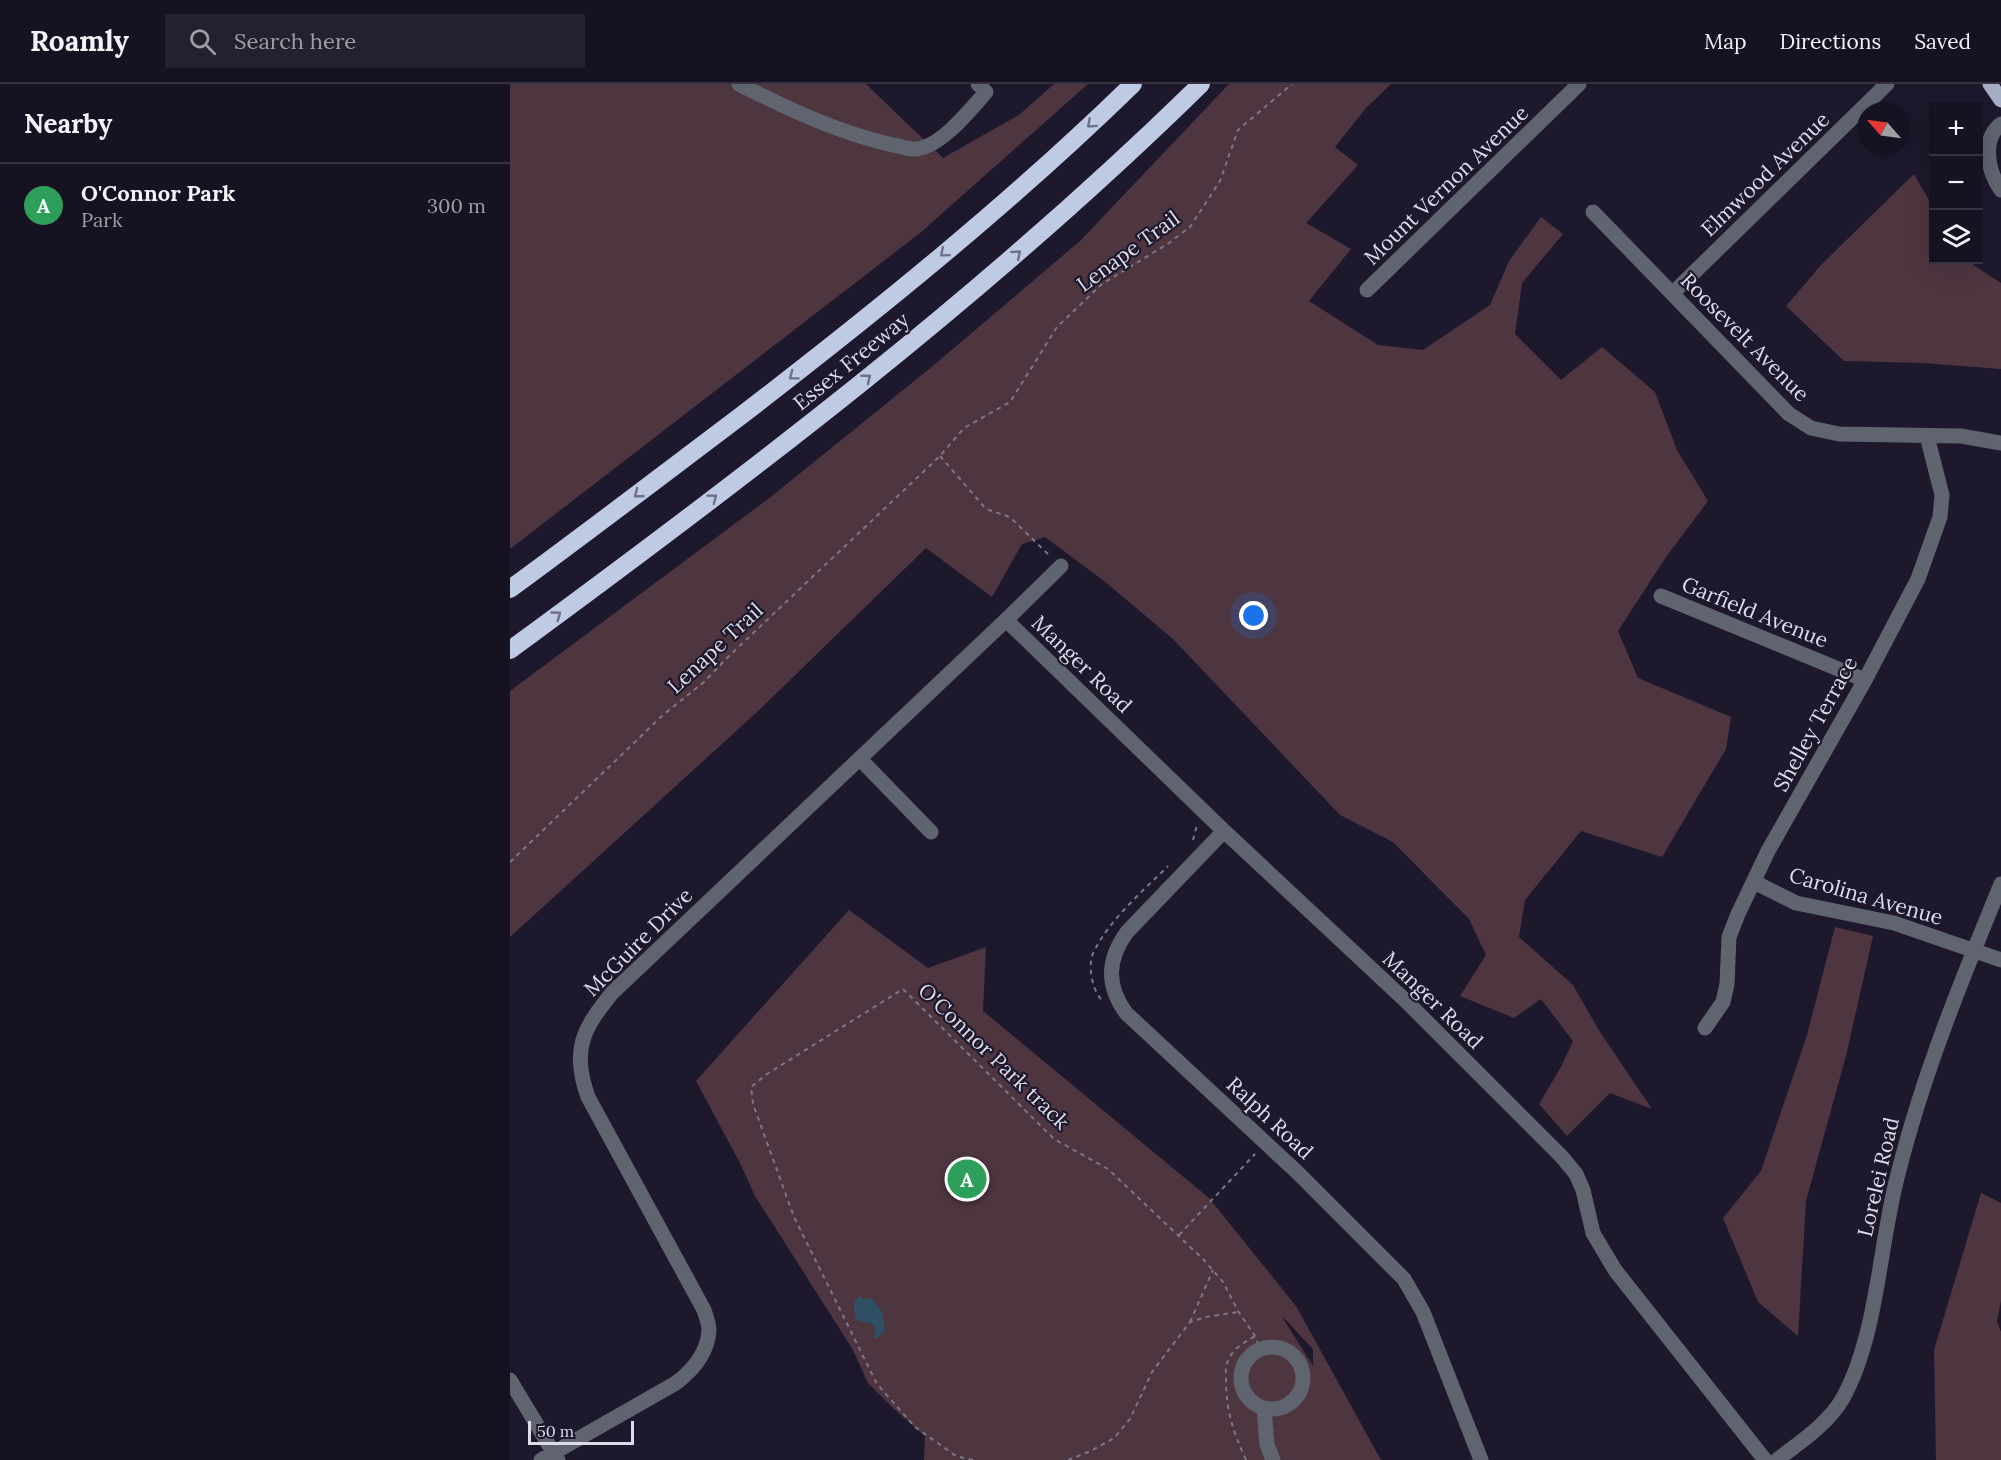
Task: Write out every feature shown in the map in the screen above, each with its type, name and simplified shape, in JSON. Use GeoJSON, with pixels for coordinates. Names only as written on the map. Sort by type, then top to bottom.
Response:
{"type":"FeatureCollection","features":[{"type":"Feature","properties":{"kind":"highway","name":"Essex Freeway"},"geometry":{"type":"LineString","coordinates":[[510,589],[604,521],[842,337],[1031,179],[1133,84]]}},
{"type":"Feature","properties":{"kind":"highway","name":"Essex Freeway"},"geometry":{"type":"LineString","coordinates":[[510,650],[736,481],[914,340],[1084,194],[1201,84]]}},
{"type":"Feature","properties":{"kind":"main road"},"geometry":{"type":"LineString","coordinates":[[1990,84],[2001,100]]}},
{"type":"Feature","properties":{"kind":"street"},"geometry":{"type":"LineString","coordinates":[[739,84],[806,116],[845,131],[868,139],[916,149],[940,139],[956,126],[982,88]]}},
{"type":"Feature","properties":{"kind":"street","name":"Mount Vernon Avenue"},"geometry":{"type":"LineString","coordinates":[[1368,290],[1579,84]]}},
{"type":"Feature","properties":{"kind":"street","name":"Elmwood Avenue"},"geometry":{"type":"LineString","coordinates":[[1673,293],[1887,84]]}},
{"type":"Feature","properties":{"kind":"street"},"geometry":{"type":"LineString","coordinates":[[2001,124],[1995,129],[1989,148],[1992,171],[2001,190]]}},
{"type":"Feature","properties":{"kind":"street","name":"Roosevelt Avenue"},"geometry":{"type":"LineString","coordinates":[[1593,212],[1789,414],[1806,425],[1839,434],[1973,437],[2001,443]]}},
{"type":"Feature","properties":{"kind":"street","name":"Shelley Terrace"},"geometry":{"type":"LineString","coordinates":[[1705,1028],[1723,1002],[1727,984],[1729,937],[1738,914],[1768,851],[1865,680],[1918,579],[1940,517],[1942,495],[1927,436]]}},
{"type":"Feature","properties":{"kind":"street","name":"McGuire Drive"},"geometry":{"type":"LineString","coordinates":[[551,1457],[676,1383],[692,1371],[703,1353],[709,1329],[704,1310],[588,1097],[582,1079],[580,1058],[583,1038],[591,1020],[612,993],[1061,566]]}},
{"type":"Feature","properties":{"kind":"street","name":"Garfield Avenue"},"geometry":{"type":"LineString","coordinates":[[1662,596],[1865,680]]}},
{"type":"Feature","properties":{"kind":"street","name":"Manger Road"},"geometry":{"type":"LineString","coordinates":[[1006,620],[1224,831],[1407,1002],[1562,1157],[1576,1174],[1583,1190],[1593,1233],[1615,1270],[1765,1460]]}},
{"type":"Feature","properties":{"kind":"street"},"geometry":{"type":"LineString","coordinates":[[860,759],[931,832]]}},
{"type":"Feature","properties":{"kind":"street","name":"Ralph Road"},"geometry":{"type":"LineString","coordinates":[[1224,831],[1123,937],[1114,954],[1112,966],[1114,991],[1126,1013],[1297,1172],[1404,1279],[1423,1312],[1481,1460]]}},
{"type":"Feature","properties":{"kind":"street","name":"Carolina Avenue"},"geometry":{"type":"LineString","coordinates":[[1754,882],[1796,903],[1894,923],[2001,960]]}},
{"type":"Feature","properties":{"kind":"street","name":"Lorelei Road"},"geometry":{"type":"LineString","coordinates":[[1777,1460],[1827,1419],[1842,1400],[1854,1374],[1864,1344],[1897,1176],[1911,1126],[1947,1018],[2001,884]]}},
{"type":"Feature","properties":{"kind":"street"},"geometry":{"type":"LineString","coordinates":[[1257,1343],[1286,1350],[1298,1363],[1303,1380],[1301,1389],[1290,1403],[1273,1409],[1264,1408],[1248,1398],[1241,1381],[1241,1371],[1257,1343]]}},
{"type":"Feature","properties":{"kind":"street"},"geometry":{"type":"LineString","coordinates":[[510,1380],[551,1457]]}},
{"type":"Feature","properties":{"kind":"street"},"geometry":{"type":"LineString","coordinates":[[1264,1408],[1267,1445],[1273,1460]]}},
{"type":"Feature","properties":{"kind":"path","name":"Lenape Trail"},"geometry":{"type":"LineString","coordinates":[[510,862],[663,715],[704,682],[940,456],[964,428],[1010,402],[1057,327],[1102,284],[1169,243],[1190,227],[1220,181],[1238,130],[1275,96],[1292,84]]}},
{"type":"Feature","properties":{"kind":"path"},"geometry":{"type":"LineString","coordinates":[[940,456],[986,509],[1010,517],[1061,566]]}},
{"type":"Feature","properties":{"kind":"path","name":"O'Connor Park track"},"geometry":{"type":"LineString","coordinates":[[973,1460],[956,1456],[915,1427],[877,1384],[794,1217],[753,1104],[751,1087],[767,1074],[903,989],[1054,1139],[1108,1169],[1213,1270],[1223,1282],[1257,1343]]}},
{"type":"Feature","properties":{"kind":"path"},"geometry":{"type":"LineString","coordinates":[[1068,1460],[1091,1451],[1114,1438],[1130,1419],[1152,1372],[1190,1322],[1213,1270]]}},
{"type":"Feature","properties":{"kind":"path"},"geometry":{"type":"LineString","coordinates":[[1190,1322],[1238,1311]]}},
{"type":"Feature","properties":{"kind":"path"},"geometry":{"type":"LineString","coordinates":[[1246,1460],[1229,1416],[1226,1398],[1226,1369],[1227,1361],[1240,1345],[1257,1343]]}},
{"type":"Feature","properties":{"kind":"shaded area"},"geometry":{"type":"Polygon","coordinates":[[[510,84],[866,84],[943,158],[1019,115],[1054,84],[1088,84],[920,233],[510,549],[510,84]]]}},
{"type":"Feature","properties":{"kind":"shaded area"},"geometry":{"type":"Polygon","coordinates":[[[1229,84],[1391,84],[1366,108],[1335,147],[1358,165],[1306,223],[1351,249],[1309,301],[1378,345],[1423,350],[1490,305],[1509,261],[1541,217],[1563,234],[1522,283],[1515,334],[1561,380],[1602,347],[1655,392],[1677,450],[1708,501],[1666,557],[1618,631],[1638,678],[1731,717],[1726,749],[1662,857],[1581,831],[1525,900],[1519,937],[1573,985],[1600,1032],[1652,1109],[1610,1093],[1567,1136],[1539,1104],[1573,1041],[1541,999],[1514,1018],[1460,996],[1486,955],[1469,919],[1393,842],[1340,815],[1173,639],[1104,581],[1045,537],[1022,544],[992,597],[926,548],[756,713],[510,937],[510,691],[772,496],[934,365],[1080,241],[1229,84]]]}},
{"type":"Feature","properties":{"kind":"shaded area"},"geometry":{"type":"Polygon","coordinates":[[[1914,174],[1929,200],[1929,264],[1973,264],[2001,283],[2001,369],[1923,363],[1844,361],[1786,306],[1822,264],[1914,174]]]}},
{"type":"Feature","properties":{"kind":"shaded area"},"geometry":{"type":"Polygon","coordinates":[[[849,910],[928,968],[986,947],[983,1011],[1209,1198],[1296,1306],[1381,1460],[924,1460],[925,1436],[868,1383],[853,1350],[755,1196],[696,1081],[849,910]],[[1281,1315],[1313,1366],[1313,1349],[1281,1315]]]}},
{"type":"Feature","properties":{"kind":"shaded area"},"geometry":{"type":"Polygon","coordinates":[[[1835,927],[1873,936],[1847,1052],[1806,1201],[1798,1336],[1758,1302],[1723,1218],[1761,1171],[1807,1035],[1835,927]]]}},
{"type":"Feature","properties":{"kind":"shaded area"},"geometry":{"type":"Polygon","coordinates":[[[1981,1193],[2001,1203],[2001,1301],[1997,1321],[2001,1332],[2001,1460],[1936,1460],[1934,1350],[1981,1193]]]}},
{"type":"Feature","properties":{"kind":"water"},"geometry":{"type":"Polygon","coordinates":[[[859,1296],[864,1299],[872,1298],[882,1312],[885,1330],[877,1338],[873,1338],[876,1330],[872,1324],[856,1320],[854,1304],[859,1296]]]}},
{"type":"Feature","properties":{"kind":"place","name":"O'Connor Park"},"geometry":{"type":"Point","coordinates":[967,1179]}}]}
